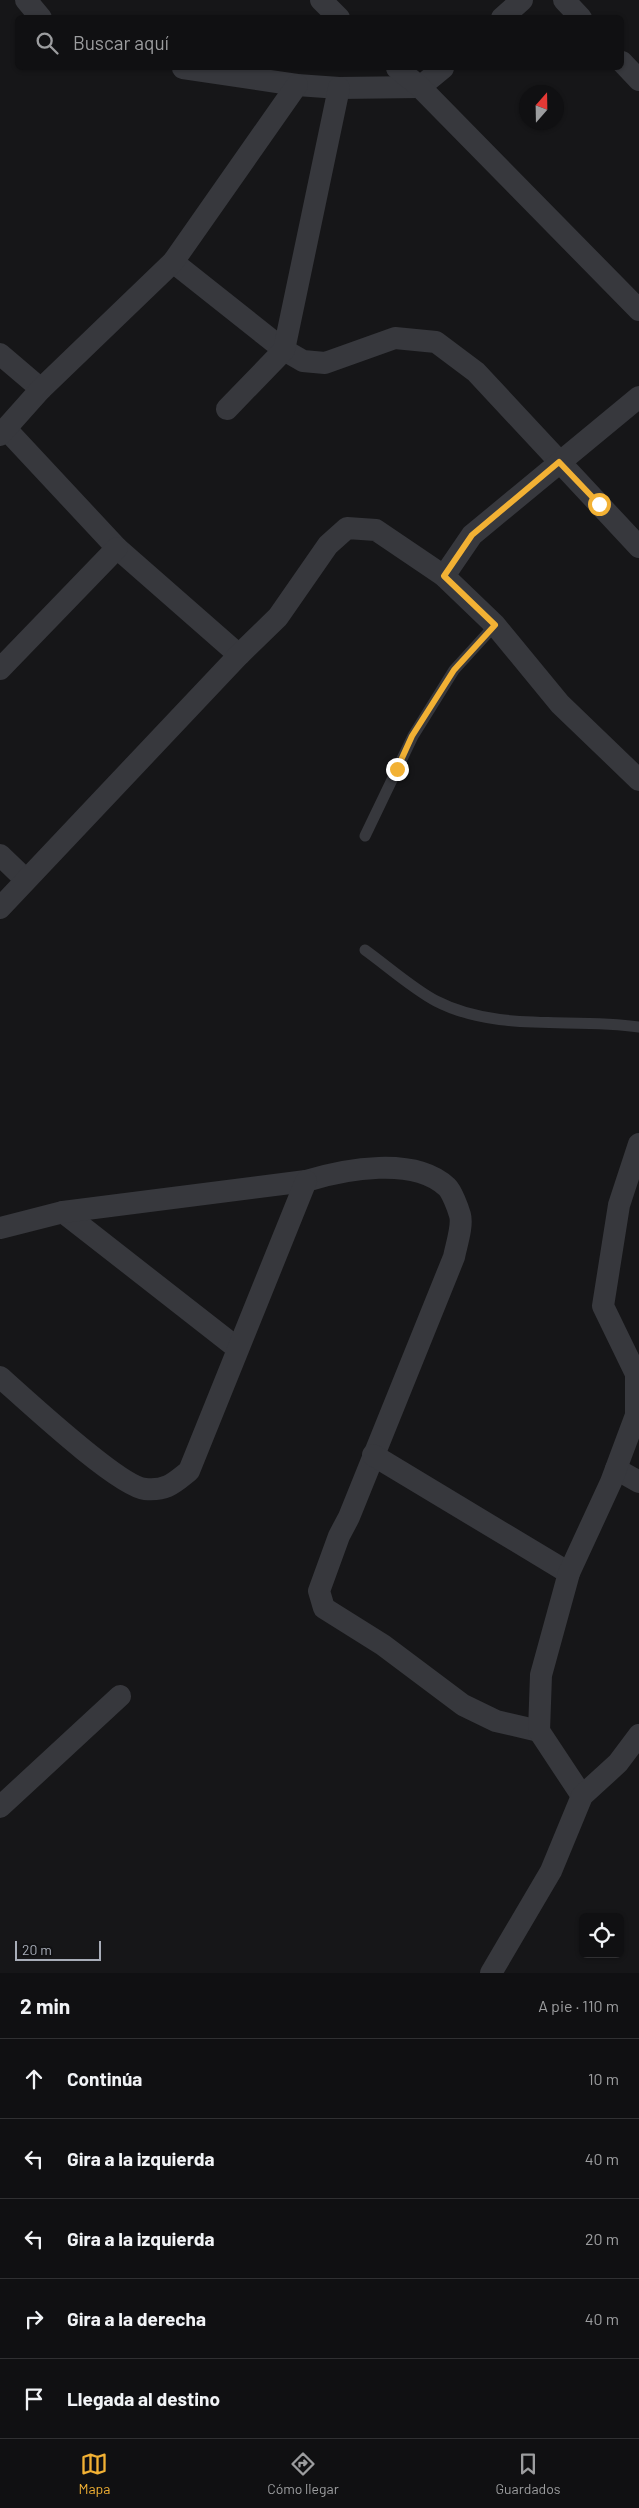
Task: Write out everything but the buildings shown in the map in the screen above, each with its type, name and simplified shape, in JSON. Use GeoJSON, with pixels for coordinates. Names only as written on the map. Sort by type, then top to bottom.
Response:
{"type":"FeatureCollection","features":[{"type":"Feature","properties":{"kind":"street"},"geometry":{"type":"LineString","coordinates":[[26,0],[38,15]]}},
{"type":"Feature","properties":{"kind":"street"},"geometry":{"type":"LineString","coordinates":[[321,0],[336,15]]}},
{"type":"Feature","properties":{"kind":"street"},"geometry":{"type":"LineString","coordinates":[[505,15],[522,0]]}},
{"type":"Feature","properties":{"kind":"street"},"geometry":{"type":"LineString","coordinates":[[564,0],[578,15]]}},
{"type":"Feature","properties":{"kind":"street"},"geometry":{"type":"LineString","coordinates":[[624,64],[639,80]]}},
{"type":"Feature","properties":{"kind":"street"},"geometry":{"type":"LineString","coordinates":[[196,70],[297,85],[339,88],[420,87],[441,70]]}},
{"type":"Feature","properties":{"kind":"street"},"geometry":{"type":"LineString","coordinates":[[400,70],[420,87],[639,310]]}},
{"type":"Feature","properties":{"kind":"street"},"geometry":{"type":"LineString","coordinates":[[239,655],[117,548],[3,432],[41,389],[173,262],[297,85]]}},
{"type":"Feature","properties":{"kind":"street"},"geometry":{"type":"LineString","coordinates":[[227,409],[284,350],[339,88]]}},
{"type":"Feature","properties":{"kind":"street"},"geometry":{"type":"LineString","coordinates":[[173,262],[284,350],[304,361],[325,363],[395,338],[436,342],[476,372],[639,547]]}},
{"type":"Feature","properties":{"kind":"street"},"geometry":{"type":"LineString","coordinates":[[0,354],[41,389]]}},
{"type":"Feature","properties":{"kind":"street"},"geometry":{"type":"LineString","coordinates":[[444,576],[472,535],[639,397]]}},
{"type":"Feature","properties":{"kind":"street"},"geometry":{"type":"LineString","coordinates":[[0,908],[239,655],[278,617],[328,545],[347,528],[376,530],[444,576],[495,625],[560,704],[639,780]]}},
{"type":"Feature","properties":{"kind":"street"},"geometry":{"type":"LineString","coordinates":[[0,669],[117,548]]}},
{"type":"Feature","properties":{"kind":"street"},"geometry":{"type":"LineString","coordinates":[[0,856],[26,880]]}},
{"type":"Feature","properties":{"kind":"street"},"geometry":{"type":"LineString","coordinates":[[582,1796],[539,1731],[541,1675],[569,1573],[616,1469],[636,1415],[636,1374],[603,1306],[619,1205],[639,1144]]}},
{"type":"Feature","properties":{"kind":"street"},"geometry":{"type":"LineString","coordinates":[[0,1228],[63,1212],[306,1181],[331,1173],[386,1168],[421,1172],[448,1188],[461,1217],[454,1257],[339,1536],[319,1591],[324,1608],[382,1644],[463,1705],[496,1721],[539,1731]]}},
{"type":"Feature","properties":{"kind":"street"},"geometry":{"type":"LineString","coordinates":[[0,1377],[114,1474],[144,1489],[168,1488],[189,1471],[237,1348],[306,1181]]}},
{"type":"Feature","properties":{"kind":"street"},"geometry":{"type":"LineString","coordinates":[[63,1212],[237,1348]]}},
{"type":"Feature","properties":{"kind":"street"},"geometry":{"type":"LineString","coordinates":[[373,1454],[569,1573]]}},
{"type":"Feature","properties":{"kind":"street"},"geometry":{"type":"LineString","coordinates":[[616,1469],[639,1482]]}},
{"type":"Feature","properties":{"kind":"street"},"geometry":{"type":"LineString","coordinates":[[0,1807],[120,1696]]}},
{"type":"Feature","properties":{"kind":"street"},"geometry":{"type":"LineString","coordinates":[[491,1973],[551,1871],[582,1796],[618,1763],[639,1735]]}},
{"type":"Feature","properties":{"kind":"lane"},"geometry":{"type":"LineString","coordinates":[[365,836],[412,736],[454,670],[495,625]]}},
{"type":"Feature","properties":{"kind":"lane"},"geometry":{"type":"LineString","coordinates":[[365,950],[436,1001],[483,1017],[536,1023],[611,1023],[639,1027]]}},
{"type":"Feature","properties":{"kind":"route"},"geometry":{"type":"LineString","coordinates":[[397,769],[412,736],[454,670],[495,625],[444,576],[472,535],[559,462],[599,504]]}}]}
